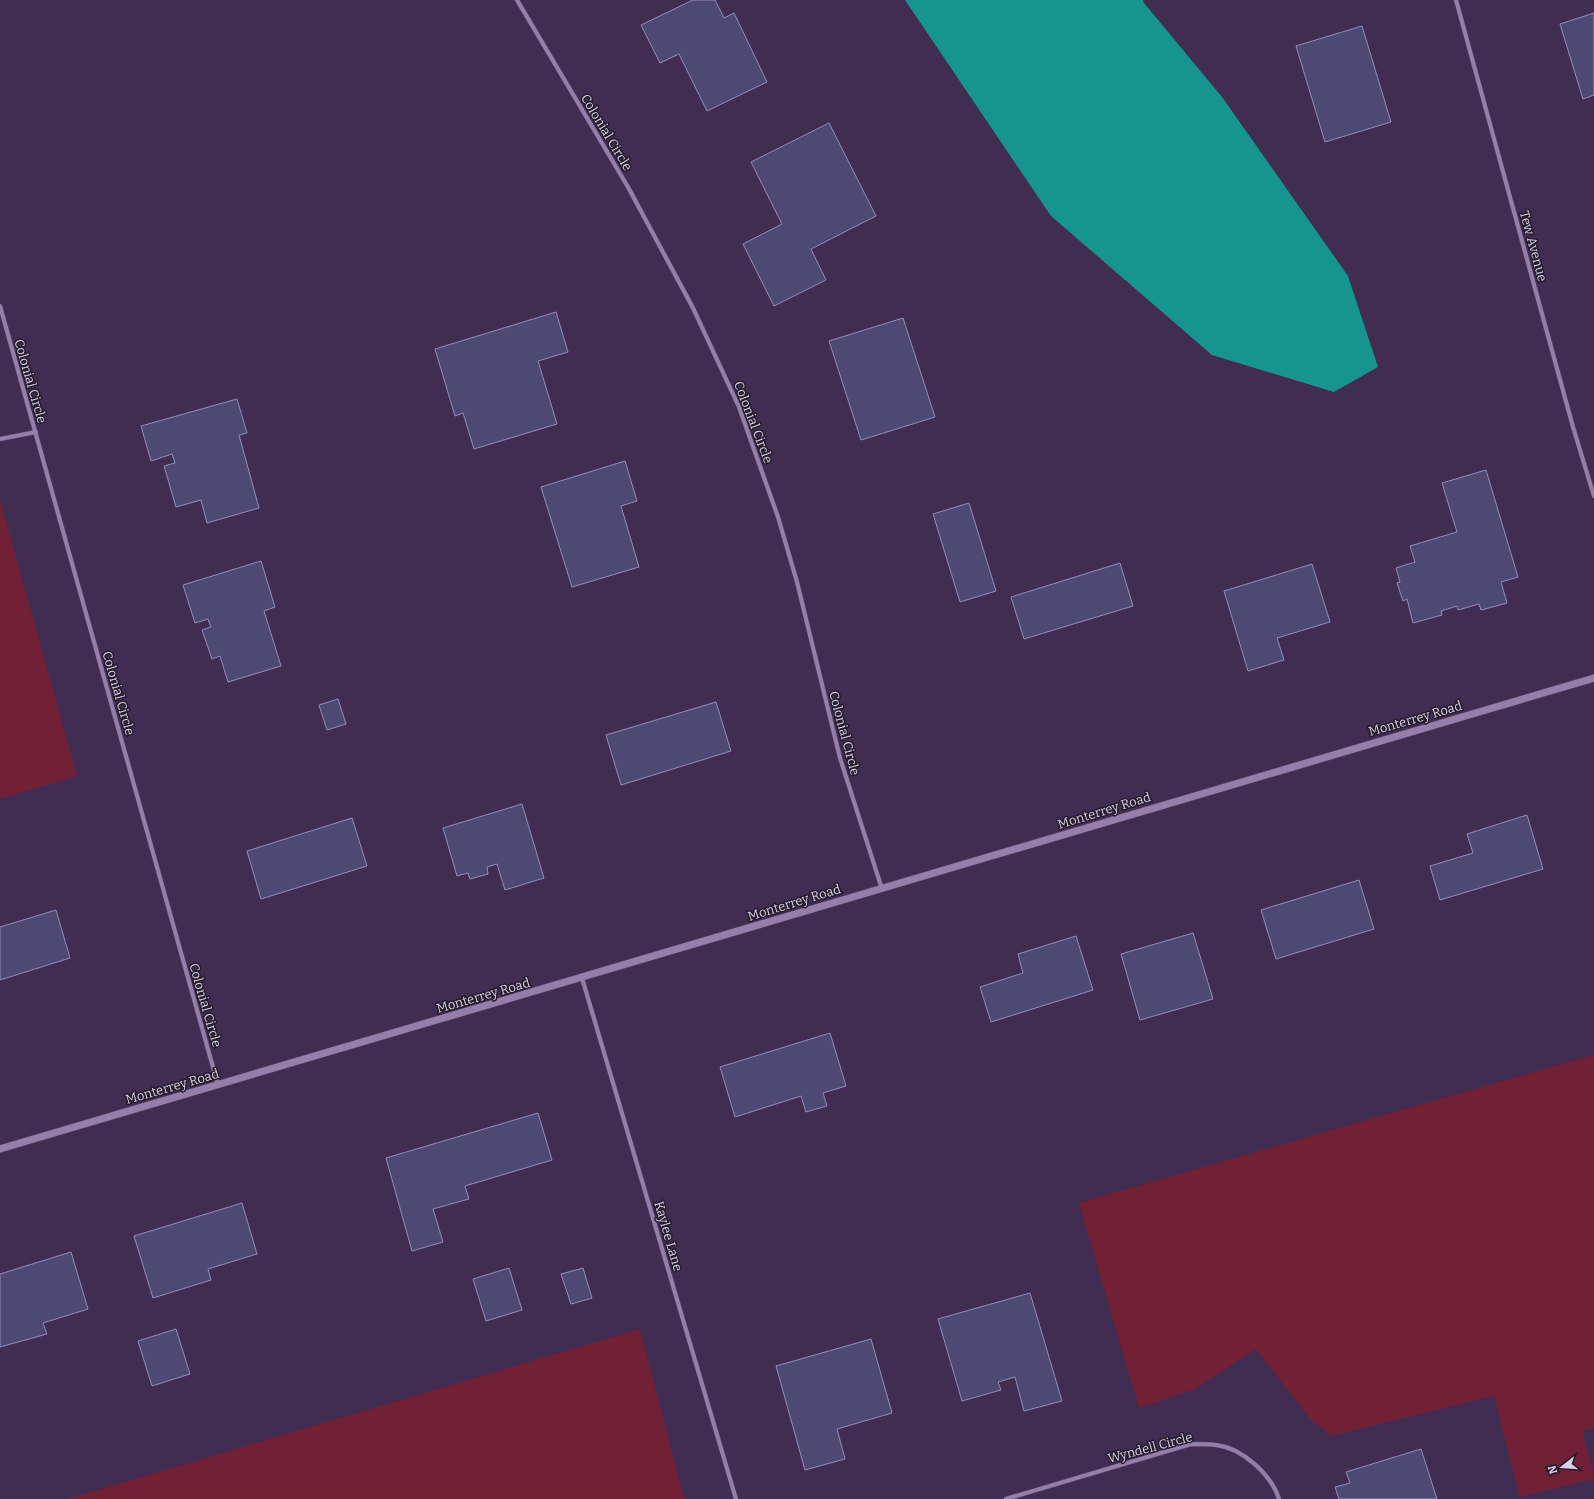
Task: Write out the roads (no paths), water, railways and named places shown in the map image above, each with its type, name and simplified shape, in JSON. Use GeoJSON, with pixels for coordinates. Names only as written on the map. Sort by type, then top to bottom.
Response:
{"type":"FeatureCollection","features":[{"type":"Feature","properties":{"kind":"street","name":"Colonial Circle"},"geometry":{"type":"LineString","coordinates":[[516,0],[628,187],[694,308],[739,407],[778,517],[797,582],[840,758],[882,888]]}},
{"type":"Feature","properties":{"kind":"street","name":"Tew Avenue"},"geometry":{"type":"LineString","coordinates":[[1456,0],[1573,427],[1594,496]]}},
{"type":"Feature","properties":{"kind":"street","name":"Colonial Circle"},"geometry":{"type":"LineString","coordinates":[[0,306],[219,1085]]}},
{"type":"Feature","properties":{"kind":"street"},"geometry":{"type":"LineString","coordinates":[[0,439],[36,432]]}},
{"type":"Feature","properties":{"kind":"street","name":"Monterrey Road"},"geometry":{"type":"LineString","coordinates":[[0,1149],[1594,678]]}},
{"type":"Feature","properties":{"kind":"street","name":"Kaylee Lane"},"geometry":{"type":"LineString","coordinates":[[582,978],[736,1499]]}},
{"type":"Feature","properties":{"kind":"street","name":"Wyndell Circle"},"geometry":{"type":"LineString","coordinates":[[1006,1499],[1191,1444],[1217,1445],[1242,1454],[1262,1470],[1277,1493],[1279,1499]]}}]}
